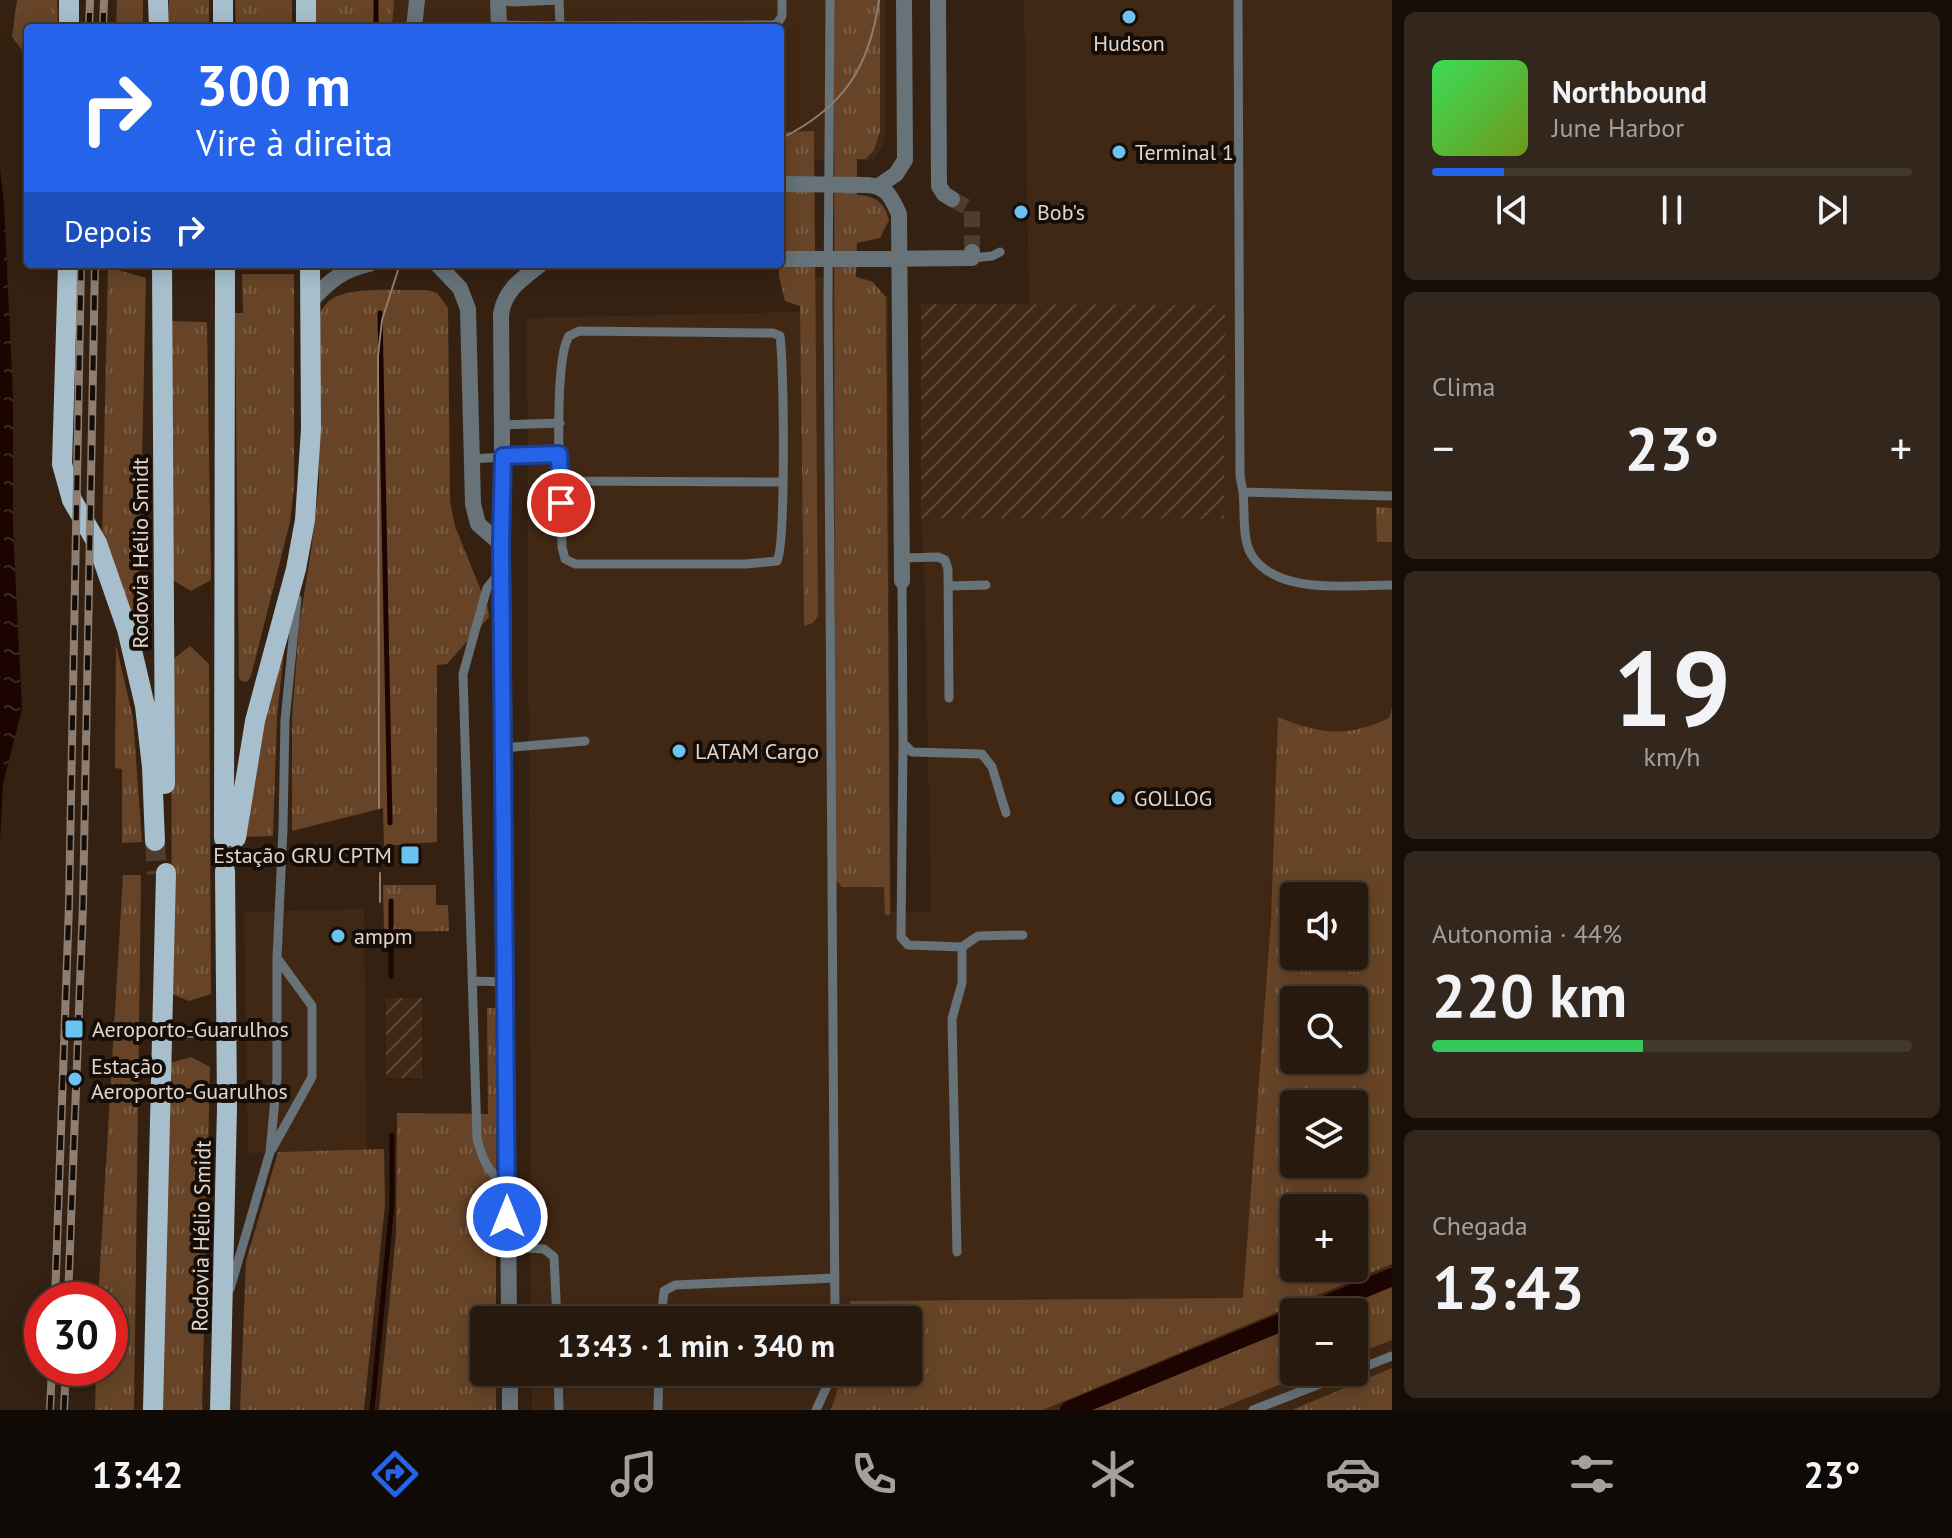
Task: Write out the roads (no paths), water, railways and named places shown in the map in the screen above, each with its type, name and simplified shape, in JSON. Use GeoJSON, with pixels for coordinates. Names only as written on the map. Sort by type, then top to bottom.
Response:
{"type":"FeatureCollection","features":[{"type":"Feature","properties":{"kind":"main road"},"geometry":{"type":"LineString","coordinates":[[69,0],[69,24]]}},
{"type":"Feature","properties":{"kind":"main road"},"geometry":{"type":"LineString","coordinates":[[158,0],[159,24]]}},
{"type":"Feature","properties":{"kind":"main road"},"geometry":{"type":"LineString","coordinates":[[223,0],[223,24]]}},
{"type":"Feature","properties":{"kind":"main road"},"geometry":{"type":"LineString","coordinates":[[306,0],[306,24]]}},
{"type":"Feature","properties":{"kind":"main road","name":"Rodovia Hélio Smidt"},"geometry":{"type":"LineString","coordinates":[[68,268],[62,464],[72,500],[97,543],[127,629],[145,706],[160,841],[162,268]]}},
{"type":"Feature","properties":{"kind":"main road"},"geometry":{"type":"LineString","coordinates":[[225,268],[230,838],[255,721],[303,532],[311,429],[310,268]]}},
{"type":"Feature","properties":{"kind":"main road","name":"Rodovia Hélio Smidt"},"geometry":{"type":"LineString","coordinates":[[220,1410],[224,1308],[227,955],[236,919],[230,871]]}},
{"type":"Feature","properties":{"kind":"main road","name":"Rodovia Hélio Smidt"},"geometry":{"type":"LineString","coordinates":[[153,1410],[166,929],[161,874]]}},
{"type":"Feature","properties":{"kind":"street"},"geometry":{"type":"LineString","coordinates":[[414,24],[417,0]]}},
{"type":"Feature","properties":{"kind":"street"},"geometry":{"type":"LineString","coordinates":[[784,184],[873,185],[896,174],[905,160],[904,0]]}},
{"type":"Feature","properties":{"kind":"street"},"geometry":{"type":"LineString","coordinates":[[938,0],[939,186],[952,199]]}},
{"type":"Feature","properties":{"kind":"street"},"geometry":{"type":"LineString","coordinates":[[497,1],[499,24]]}},
{"type":"Feature","properties":{"kind":"street"},"geometry":{"type":"LineString","coordinates":[[873,185],[890,195],[899,214],[902,581]]}},
{"type":"Feature","properties":{"kind":"street"},"geometry":{"type":"LineString","coordinates":[[784,259],[899,259],[972,255]]}},
{"type":"Feature","properties":{"kind":"street"},"geometry":{"type":"LineString","coordinates":[[310,302],[331,279],[351,268]]}},
{"type":"Feature","properties":{"kind":"street"},"geometry":{"type":"LineString","coordinates":[[441,268],[460,288],[468,309],[473,504],[478,524],[501,544]]}},
{"type":"Feature","properties":{"kind":"street"},"geometry":{"type":"LineString","coordinates":[[509,1306],[500,330],[503,305],[514,284],[536,268]]}},
{"type":"Feature","properties":{"kind":"street"},"geometry":{"type":"LineString","coordinates":[[510,1386],[510,1410]]}},
{"type":"Feature","properties":{"kind":"lane"},"geometry":{"type":"LineString","coordinates":[[497,1],[559,0],[560,24]]}},
{"type":"Feature","properties":{"kind":"lane"},"geometry":{"type":"LineString","coordinates":[[777,24],[782,16],[782,0]]}},
{"type":"Feature","properties":{"kind":"lane"},"geometry":{"type":"LineString","coordinates":[[830,0],[828,319],[835,1306]]}},
{"type":"Feature","properties":{"kind":"lane"},"geometry":{"type":"LineString","coordinates":[[1238,0],[1240,476],[1250,552],[1263,568],[1282,579],[1311,585],[1392,585]]}},
{"type":"Feature","properties":{"kind":"lane"},"geometry":{"type":"LineString","coordinates":[[972,255],[992,256],[1000,252]]}},
{"type":"Feature","properties":{"kind":"lane"},"geometry":{"type":"LineString","coordinates":[[574,332],[773,333],[781,338],[783,482],[779,558],[774,562],[746,564],[575,564],[565,559],[562,547],[560,423],[562,352],[564,343],[574,332]]}},
{"type":"Feature","properties":{"kind":"lane"},"geometry":{"type":"LineString","coordinates":[[503,425],[560,423]]}},
{"type":"Feature","properties":{"kind":"lane"},"geometry":{"type":"LineString","coordinates":[[470,459],[559,454]]}},
{"type":"Feature","properties":{"kind":"lane"},"geometry":{"type":"LineString","coordinates":[[560,481],[783,482]]}},
{"type":"Feature","properties":{"kind":"lane"},"geometry":{"type":"LineString","coordinates":[[1243,492],[1392,496]]}},
{"type":"Feature","properties":{"kind":"lane"},"geometry":{"type":"LineString","coordinates":[[224,1308],[270,1152],[277,1078],[277,958],[285,720],[303,532]]}},
{"type":"Feature","properties":{"kind":"lane"},"geometry":{"type":"LineString","coordinates":[[902,558],[938,557],[945,560],[949,698]]}},
{"type":"Feature","properties":{"kind":"lane"},"geometry":{"type":"LineString","coordinates":[[502,570],[487,588],[463,674],[477,1138],[481,1156],[491,1174],[507,1187]]}},
{"type":"Feature","properties":{"kind":"lane"},"geometry":{"type":"LineString","coordinates":[[902,581],[901,937],[908,945],[918,947],[962,947],[978,936],[1023,935]]}},
{"type":"Feature","properties":{"kind":"lane"},"geometry":{"type":"LineString","coordinates":[[948,586],[986,585]]}},
{"type":"Feature","properties":{"kind":"lane"},"geometry":{"type":"LineString","coordinates":[[503,748],[585,741]]}},
{"type":"Feature","properties":{"kind":"lane"},"geometry":{"type":"LineString","coordinates":[[903,743],[912,752],[982,754],[992,767],[1006,813]]}},
{"type":"Feature","properties":{"kind":"lane"},"geometry":{"type":"LineString","coordinates":[[957,1252],[952,1019],[962,983],[962,947]]}},
{"type":"Feature","properties":{"kind":"lane"},"geometry":{"type":"LineString","coordinates":[[270,1152],[312,1077],[312,1006],[277,958]]}},
{"type":"Feature","properties":{"kind":"lane"},"geometry":{"type":"LineString","coordinates":[[473,981],[505,982]]}},
{"type":"Feature","properties":{"kind":"lane"},"geometry":{"type":"LineString","coordinates":[[162,1033],[227,1034]]}},
{"type":"Feature","properties":{"kind":"lane"},"geometry":{"type":"LineString","coordinates":[[508,1247],[544,1249],[554,1257],[556,1306]]}},
{"type":"Feature","properties":{"kind":"lane"},"geometry":{"type":"LineString","coordinates":[[662,1306],[664,1291],[675,1285],[835,1278]]}},
{"type":"Feature","properties":{"kind":"lane"},"geometry":{"type":"LineString","coordinates":[[1368,1365],[1392,1356]]}},
{"type":"Feature","properties":{"kind":"lane"},"geometry":{"type":"LineString","coordinates":[[558,1386],[559,1410]]}},
{"type":"Feature","properties":{"kind":"lane"},"geometry":{"type":"LineString","coordinates":[[658,1410],[659,1386]]}},
{"type":"Feature","properties":{"kind":"lane"},"geometry":{"type":"LineString","coordinates":[[816,1410],[827,1386]]}},
{"type":"Feature","properties":{"kind":"lane"},"geometry":{"type":"LineString","coordinates":[[1253,1410],[1314,1386]]}},
{"type":"Feature","properties":{"kind":"water"},"geometry":{"type":"Polygon","coordinates":[[[0,168],[13,397],[13,530],[22,709],[3,784],[0,842],[0,168]]]}},
{"type":"Feature","properties":{"kind":"waterway"},"geometry":{"type":"LineString","coordinates":[[376,0],[376,24]]}},
{"type":"Feature","properties":{"kind":"waterway"},"geometry":{"type":"LineString","coordinates":[[380,313],[390,823]]}},
{"type":"Feature","properties":{"kind":"waterway"},"geometry":{"type":"LineString","coordinates":[[391,901],[391,976]]}},
{"type":"Feature","properties":{"kind":"waterway"},"geometry":{"type":"LineString","coordinates":[[372,1410],[392,1204],[392,1135]]}},
{"type":"Feature","properties":{"kind":"waterway"},"geometry":{"type":"LineString","coordinates":[[1341,1298],[1392,1277]]}},
{"type":"Feature","properties":{"kind":"waterway"},"geometry":{"type":"LineString","coordinates":[[1069,1410],[1280,1323]]}},
{"type":"Feature","properties":{"kind":"tunnel"},"geometry":{"type":"LineString","coordinates":[[952,199],[972,210],[972,252]]}},
{"type":"Feature","properties":{"kind":"tunnel"},"geometry":{"type":"LineString","coordinates":[[224,838],[225,871]]}},
{"type":"Feature","properties":{"kind":"tunnel"},"geometry":{"type":"LineString","coordinates":[[155,841],[157,874]]}},
{"type":"Feature","properties":{"kind":"tram line"},"geometry":{"type":"LineString","coordinates":[[784,137],[821,114],[849,84],[868,46],[879,0]]}},
{"type":"Feature","properties":{"kind":"tram line"},"geometry":{"type":"LineString","coordinates":[[379,808],[378,356],[382,320],[399,268]]}},
{"type":"Feature","properties":{"kind":"tram line"},"geometry":{"type":"LineString","coordinates":[[380,873],[380,902]]}},
{"type":"Feature","properties":{"kind":"railway"},"geometry":{"type":"LineString","coordinates":[[89,24],[90,0]]}},
{"type":"Feature","properties":{"kind":"railway"},"geometry":{"type":"LineString","coordinates":[[103,24],[104,0]]}},
{"type":"Feature","properties":{"kind":"railway"},"geometry":{"type":"LineString","coordinates":[[56,1282],[69,905],[81,268]]}},
{"type":"Feature","properties":{"kind":"railway"},"geometry":{"type":"LineString","coordinates":[[69,1282],[83,905],[95,268]]}},
{"type":"Feature","properties":{"kind":"railway"},"geometry":{"type":"LineString","coordinates":[[50,1410],[51,1386]]}},
{"type":"Feature","properties":{"kind":"railway"},"geometry":{"type":"LineString","coordinates":[[64,1410],[65,1386]]}},
{"type":"Feature","properties":{"kind":"place","name":"Hudson"},"geometry":{"type":"Point","coordinates":[1129,17]}},
{"type":"Feature","properties":{"kind":"place","name":"Terminal 1"},"geometry":{"type":"Point","coordinates":[1119,152]}},
{"type":"Feature","properties":{"kind":"place","name":"Bob's"},"geometry":{"type":"Point","coordinates":[1021,212]}},
{"type":"Feature","properties":{"kind":"place","name":"LATAM Cargo"},"geometry":{"type":"Point","coordinates":[679,751]}},
{"type":"Feature","properties":{"kind":"place","name":"GOLLOG"},"geometry":{"type":"Point","coordinates":[1118,798]}},
{"type":"Feature","properties":{"kind":"place","name":"Estação GRU CPTM"},"geometry":{"type":"Point","coordinates":[410,855]}},
{"type":"Feature","properties":{"kind":"place","name":"ampm"},"geometry":{"type":"Point","coordinates":[338,936]}},
{"type":"Feature","properties":{"kind":"place","name":"Aeroporto-Guarulhos"},"geometry":{"type":"Point","coordinates":[74,1029]}},
{"type":"Feature","properties":{"kind":"place","name":"Estação Aeroporto-Guarulhos"},"geometry":{"type":"Point","coordinates":[75,1079]}}]}
